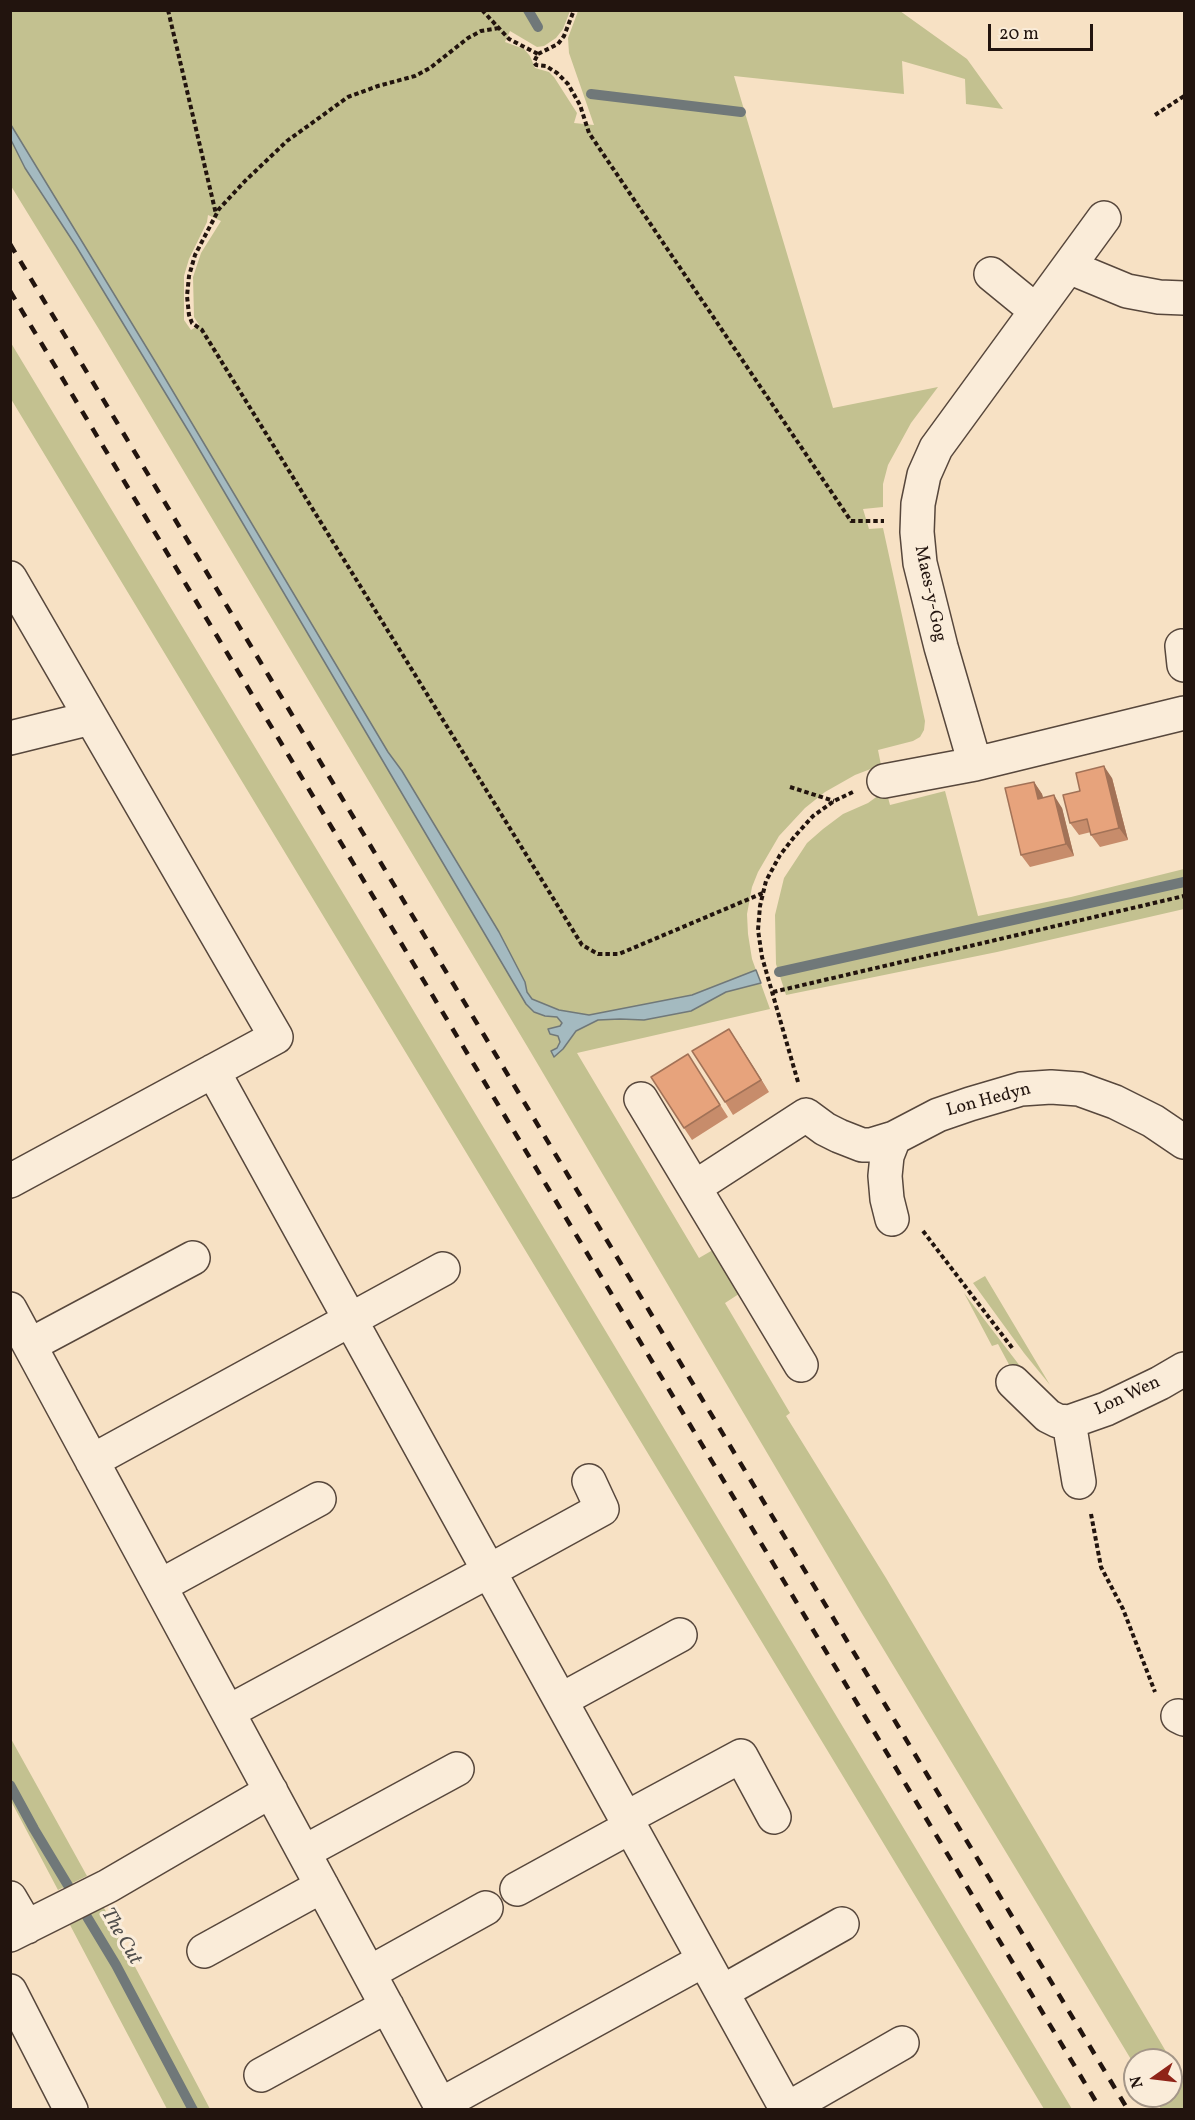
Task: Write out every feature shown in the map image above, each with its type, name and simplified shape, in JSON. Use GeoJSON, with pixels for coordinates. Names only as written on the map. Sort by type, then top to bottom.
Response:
{"type":"FeatureCollection","features":[{"type":"Feature","properties":{"kind":"street","name":"Maes-y-Gog"},"geometry":{"type":"LineString","coordinates":[[975,764],[941,647],[920,563],[916,532],[924,475],[936,448],[1104,218]]}},
{"type":"Feature","properties":{"kind":"street"},"geometry":{"type":"LineString","coordinates":[[1069,267],[1127,291],[1159,297],[1185,298]]}},
{"type":"Feature","properties":{"kind":"street"},"geometry":{"type":"LineString","coordinates":[[991,274],[1035,310]]}},
{"type":"Feature","properties":{"kind":"street"},"geometry":{"type":"LineString","coordinates":[[10,578],[276,1037],[10,1181]]}},
{"type":"Feature","properties":{"kind":"street"},"geometry":{"type":"LineString","coordinates":[[884,781],[975,764],[1185,714]]}},
{"type":"Feature","properties":{"kind":"street"},"geometry":{"type":"LineString","coordinates":[[10,738],[92,718]]}},
{"type":"Feature","properties":{"kind":"street"},"geometry":{"type":"LineString","coordinates":[[213,1071],[787,2109],[902,2043]]}},
{"type":"Feature","properties":{"kind":"street","name":"Lon Hedyn"},"geometry":{"type":"LineString","coordinates":[[806,1115],[825,1129],[862,1145],[879,1144],[938,1115],[970,1104],[1021,1089],[1051,1087],[1078,1089],[1115,1102],[1153,1121],[1185,1142]]}},
{"type":"Feature","properties":{"kind":"street"},"geometry":{"type":"LineString","coordinates":[[641,1099],[801,1365]]}},
{"type":"Feature","properties":{"kind":"street"},"geometry":{"type":"LineString","coordinates":[[695,1187],[806,1115]]}},
{"type":"Feature","properties":{"kind":"street"},"geometry":{"type":"LineString","coordinates":[[892,1219],[885,1176],[886,1156],[894,1138]]}},
{"type":"Feature","properties":{"kind":"street"},"geometry":{"type":"LineString","coordinates":[[193,1257],[18,1331],[92,1461],[441,2107],[704,1960]]}},
{"type":"Feature","properties":{"kind":"street"},"geometry":{"type":"LineString","coordinates":[[92,1461],[443,1269]]}},
{"type":"Feature","properties":{"kind":"street","name":"Lon Wen"},"geometry":{"type":"LineString","coordinates":[[1069,1422],[1125,1400],[1185,1369]]}},
{"type":"Feature","properties":{"kind":"street"},"geometry":{"type":"LineString","coordinates":[[1013,1382],[1048,1416],[1058,1421],[1069,1422],[1079,1482]]}},
{"type":"Feature","properties":{"kind":"street"},"geometry":{"type":"LineString","coordinates":[[228,1712],[602,1509],[589,1481]]}},
{"type":"Feature","properties":{"kind":"street"},"geometry":{"type":"LineString","coordinates":[[160,1586],[319,1499]]}},
{"type":"Feature","properties":{"kind":"street"},"geometry":{"type":"LineString","coordinates":[[561,1700],[680,1635]]}},
{"type":"Feature","properties":{"kind":"street"},"geometry":{"type":"LineString","coordinates":[[517,1889],[741,1756],[774,1816]]}},
{"type":"Feature","properties":{"kind":"street"},"geometry":{"type":"LineString","coordinates":[[304,1852],[457,1768]]}},
{"type":"Feature","properties":{"kind":"street"},"geometry":{"type":"LineString","coordinates":[[10,1898],[19,1931],[108,1886],[270,1791]]}},
{"type":"Feature","properties":{"kind":"street"},"geometry":{"type":"LineString","coordinates":[[204,1951],[322,1886]]}},
{"type":"Feature","properties":{"kind":"street"},"geometry":{"type":"LineString","coordinates":[[369,1973],[486,1908]]}},
{"type":"Feature","properties":{"kind":"street"},"geometry":{"type":"LineString","coordinates":[[722,1992],[842,1924]]}},
{"type":"Feature","properties":{"kind":"street"},"geometry":{"type":"LineString","coordinates":[[10,1991],[71,2109]]}},
{"type":"Feature","properties":{"kind":"street"},"geometry":{"type":"LineString","coordinates":[[261,2075],[387,2006]]}},
{"type":"Feature","properties":{"kind":"path"},"geometry":{"type":"LineString","coordinates":[[168,10],[217,215]]}},
{"type":"Feature","properties":{"kind":"path"},"geometry":{"type":"LineString","coordinates":[[482,10],[509,39],[538,54]]}},
{"type":"Feature","properties":{"kind":"path"},"geometry":{"type":"LineString","coordinates":[[574,10],[564,36],[558,44],[538,54],[534,62],[536,65],[546,66],[568,84],[580,105],[589,133],[851,521],[917,518]]}},
{"type":"Feature","properties":{"kind":"path"},"geometry":{"type":"LineString","coordinates":[[499,28],[480,31],[430,68],[415,76],[348,97],[287,141],[245,181],[219,210],[195,255],[189,276],[187,296],[189,315],[192,323],[202,330],[582,945],[598,954],[619,954],[763,893]]}},
{"type":"Feature","properties":{"kind":"path"},"geometry":{"type":"LineString","coordinates":[[1155,115],[1185,96]]}},
{"type":"Feature","properties":{"kind":"path"},"geometry":{"type":"LineString","coordinates":[[806,1115],[758,930],[763,893],[766,881],[780,855],[813,816],[834,801],[859,789],[884,781]]}},
{"type":"Feature","properties":{"kind":"path"},"geometry":{"type":"LineString","coordinates":[[790,787],[834,801]]}},
{"type":"Feature","properties":{"kind":"path"},"geometry":{"type":"LineString","coordinates":[[773,992],[1185,896]]}},
{"type":"Feature","properties":{"kind":"path"},"geometry":{"type":"LineString","coordinates":[[892,1219],[920,1227],[1028,1369],[1013,1382]]}},
{"type":"Feature","properties":{"kind":"path"},"geometry":{"type":"LineString","coordinates":[[1079,1482],[1087,1489],[1101,1567],[1123,1609],[1153,1689],[1181,1718]]}},
{"type":"Feature","properties":{"kind":"shaded area"},"geometry":{"type":"Polygon","coordinates":[[[11,11],[570,11],[563,29],[556,38],[544,46],[537,47],[510,31],[505,42],[524,49],[535,68],[549,72],[554,77],[577,113],[574,123],[594,125],[569,53],[568,38],[578,11],[900,11],[967,59],[1003,109],[966,104],[965,79],[902,61],[904,94],[734,76],[833,408],[938,387],[911,423],[888,465],[883,484],[883,507],[863,509],[869,529],[883,528],[925,721],[924,730],[920,737],[913,741],[878,750],[881,765],[855,775],[825,792],[805,808],[779,836],[758,872],[752,887],[747,914],[748,934],[752,959],[770,1009],[577,1053],[699,1258],[718,1247],[745,1290],[725,1303],[790,1413],[786,1416],[886,1578],[1164,2048],[1124,2048],[858,1607],[530,1051],[11,186],[11,11]],[[208,215],[184,276],[184,320],[191,330],[199,325],[194,317],[193,277],[201,253],[221,221],[208,215]]]}},
{"type":"Feature","properties":{"kind":"shaded area"},"geometry":{"type":"Polygon","coordinates":[[[11,343],[1072,2109],[1044,2109],[11,399],[11,343]]]}},
{"type":"Feature","properties":{"kind":"shaded area"},"geometry":{"type":"Polygon","coordinates":[[[886,790],[890,805],[945,791],[978,916],[1071,897],[1184,869],[1184,909],[997,952],[786,995],[776,964],[775,915],[784,878],[807,843],[823,829],[843,814],[868,803],[886,790]]]}},
{"type":"Feature","properties":{"kind":"shaded area"},"geometry":{"type":"Polygon","coordinates":[[[985,1276],[1050,1385],[973,1283],[985,1276]]]}},
{"type":"Feature","properties":{"kind":"shaded area"},"geometry":{"type":"Polygon","coordinates":[[[964,1293],[1020,1366],[1013,1372],[998,1344],[992,1346],[964,1293]]]}},
{"type":"Feature","properties":{"kind":"shaded area"},"geometry":{"type":"Polygon","coordinates":[[[10,1737],[87,1876],[58,1890],[11,1801],[10,1737]]]}},
{"type":"Feature","properties":{"kind":"shaded area"},"geometry":{"type":"Polygon","coordinates":[[[103,1906],[210,2109],[167,2109],[70,1925],[103,1906]]]}},
{"type":"Feature","properties":{"kind":"shaded area"},"geometry":{"type":"Polygon","coordinates":[[[1183,2081],[1184,2109],[1161,2109],[1183,2108],[1183,2081]]]}},
{"type":"Feature","properties":{"kind":"water"},"geometry":{"type":"Polygon","coordinates":[[[11,125],[388,752],[402,771],[499,932],[532,999],[559,1010],[589,1015],[692,995],[756,970],[761,983],[726,992],[691,1011],[644,1020],[598,1020],[576,1031],[554,1057],[551,1051],[557,1048],[560,1042],[558,1036],[550,1034],[548,1029],[560,1026],[562,1023],[557,1017],[534,1012],[526,1004],[189,432],[76,246],[25,168],[11,140],[11,125]]]}},
{"type":"Feature","properties":{"kind":"building"},"geometry":{"type":"Polygon","coordinates":[[[1104,766],[1119,828],[1091,835],[1087,819],[1070,823],[1063,795],[1080,791],[1076,773],[1104,766]]]}},
{"type":"Feature","properties":{"kind":"building"},"geometry":{"type":"Polygon","coordinates":[[[1034,782],[1038,799],[1054,795],[1066,844],[1021,855],[1005,788],[1034,782]]]}},
{"type":"Feature","properties":{"kind":"building"},"geometry":{"type":"Polygon","coordinates":[[[729,1029],[761,1080],[725,1102],[692,1051],[729,1029]]]}},
{"type":"Feature","properties":{"kind":"building"},"geometry":{"type":"Polygon","coordinates":[[[688,1054],[720,1105],[684,1128],[651,1077],[688,1054]]]}},
{"type":"Feature","properties":{"kind":"waterway"},"geometry":{"type":"LineString","coordinates":[[528,10],[538,27]]}},
{"type":"Feature","properties":{"kind":"waterway"},"geometry":{"type":"LineString","coordinates":[[591,94],[741,112]]}},
{"type":"Feature","properties":{"kind":"waterway"},"geometry":{"type":"LineString","coordinates":[[779,972],[1184,882]]}},
{"type":"Feature","properties":{"kind":"waterway","name":"The Cut"},"geometry":{"type":"LineString","coordinates":[[10,1785],[116,1965],[193,2110]]}},
{"type":"Feature","properties":{"kind":"railway"},"geometry":{"type":"LineString","coordinates":[[10,244],[1128,2110]]}},
{"type":"Feature","properties":{"kind":"railway"},"geometry":{"type":"LineString","coordinates":[[10,291],[1101,2110]]}}]}
